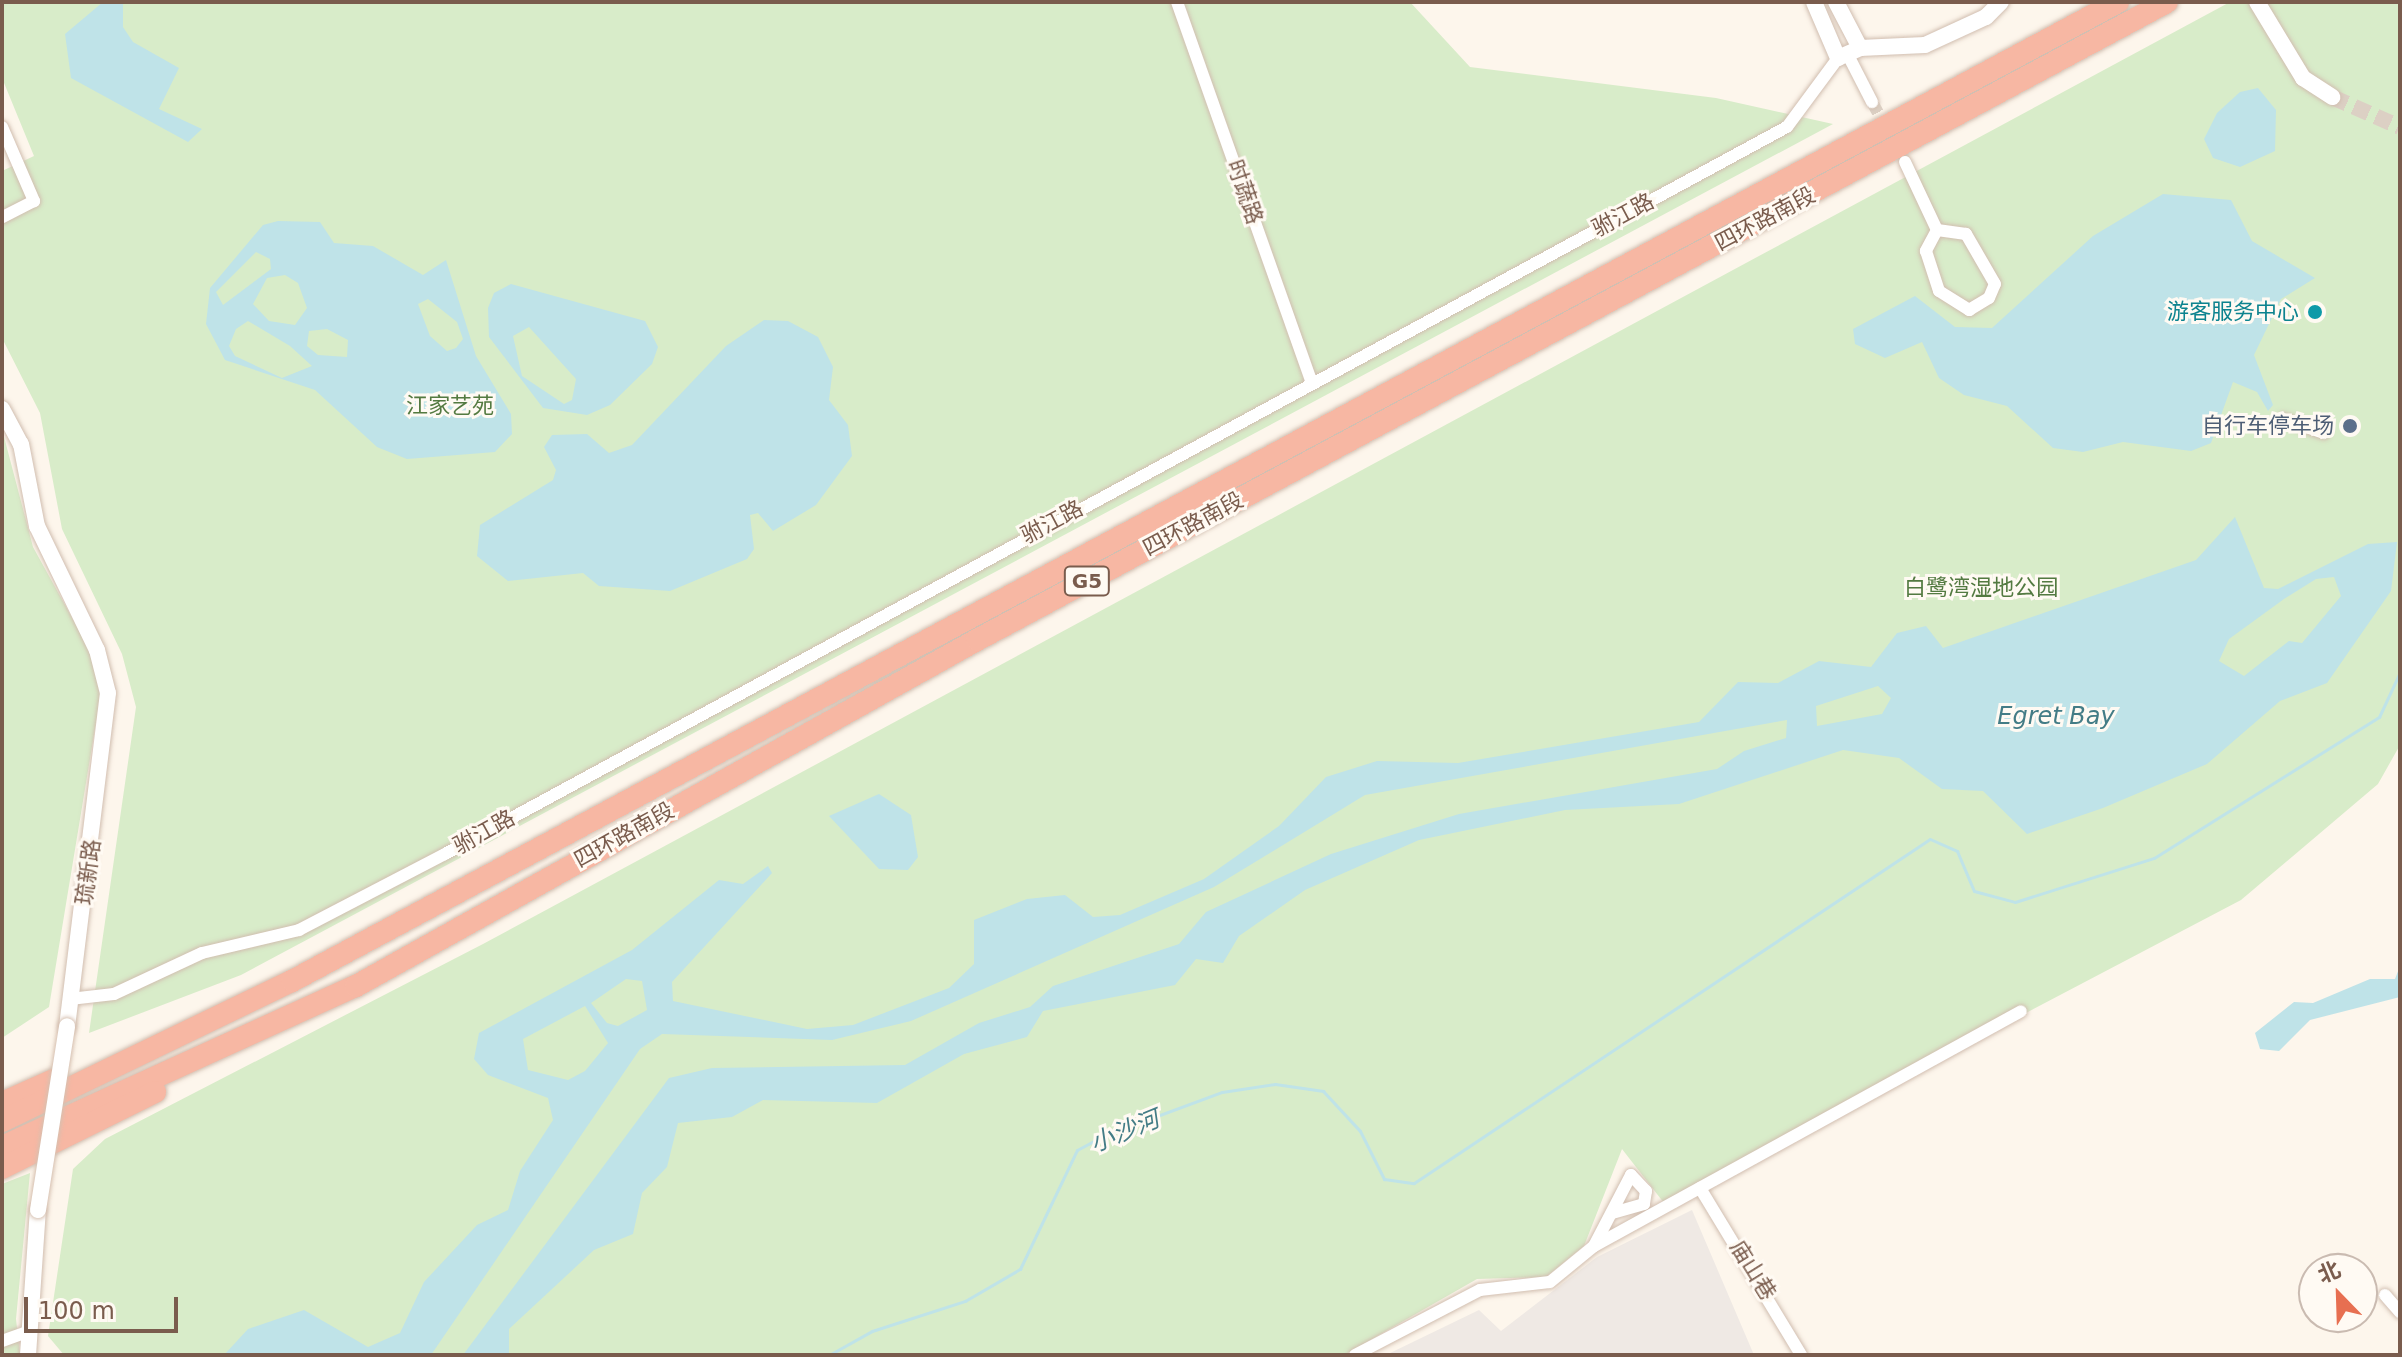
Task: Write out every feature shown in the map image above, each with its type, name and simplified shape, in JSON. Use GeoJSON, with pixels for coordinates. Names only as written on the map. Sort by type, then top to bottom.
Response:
{"type":"FeatureCollection","features":[{"type":"Feature","properties":{"kind":"highway","name":"四环路南段"},"geometry":{"type":"LineString","coordinates":[[2,1121],[292,981],[2118,2]]}},
{"type":"Feature","properties":{"kind":"highway","name":"四环路南段"},"geometry":{"type":"LineString","coordinates":[[2,1147],[356,986],[977,640],[2167,2]]}},
{"type":"Feature","properties":{"kind":"highway"},"geometry":{"type":"LineString","coordinates":[[2,1103],[292,981]]}},
{"type":"Feature","properties":{"kind":"highway"},"geometry":{"type":"LineString","coordinates":[[2,1168],[356,986]]}},
{"type":"Feature","properties":{"kind":"street","name":"时蔬路"},"geometry":{"type":"LineString","coordinates":[[1177,2],[1312,383]]}},
{"type":"Feature","properties":{"kind":"street"},"geometry":{"type":"LineString","coordinates":[[1814,2],[1849,54],[1872,102]]}},
{"type":"Feature","properties":{"kind":"street"},"geometry":{"type":"LineString","coordinates":[[1836,2],[1849,54]]}},
{"type":"Feature","properties":{"kind":"street"},"geometry":{"type":"LineString","coordinates":[[1849,54],[1925,45],[1986,17],[2001,2]]}},
{"type":"Feature","properties":{"kind":"street"},"geometry":{"type":"LineString","coordinates":[[2257,2],[2303,78],[2332,97]]}},
{"type":"Feature","properties":{"kind":"street","name":"驸江路"},"geometry":{"type":"LineString","coordinates":[[70,999],[114,994],[202,953],[299,930],[1787,127],[1849,54]]}},
{"type":"Feature","properties":{"kind":"street"},"geometry":{"type":"LineString","coordinates":[[2,127],[34,201],[2,217]]}},
{"type":"Feature","properties":{"kind":"street"},"geometry":{"type":"LineString","coordinates":[[1905,162],[1937,230]]}},
{"type":"Feature","properties":{"kind":"street"},"geometry":{"type":"LineString","coordinates":[[1937,230],[1966,234],[1995,284],[1989,298],[1969,310],[1939,291],[1926,251],[1937,230]]}},
{"type":"Feature","properties":{"kind":"street","name":"琉新路"},"geometry":{"type":"LineString","coordinates":[[2,409],[21,444],[40,534],[97,650],[108,693],[67,1026],[38,1210],[27,1332],[28,1355]]}},
{"type":"Feature","properties":{"kind":"street"},"geometry":{"type":"LineString","coordinates":[[2283,419],[2324,433]]}},
{"type":"Feature","properties":{"kind":"street"},"geometry":{"type":"LineString","coordinates":[[1355,1355],[1480,1290],[1550,1282],[1594,1246],[2021,1011]]}},
{"type":"Feature","properties":{"kind":"street","name":"庙山巷"},"geometry":{"type":"LineString","coordinates":[[1700,1188],[1801,1355]]}},
{"type":"Feature","properties":{"kind":"street"},"geometry":{"type":"LineString","coordinates":[[1594,1246],[1613,1213]]}},
{"type":"Feature","properties":{"kind":"street"},"geometry":{"type":"LineString","coordinates":[[2385,1295],[2400,1312]]}},
{"type":"Feature","properties":{"kind":"street"},"geometry":{"type":"LineString","coordinates":[[2,1341],[27,1332]]}},
{"type":"Feature","properties":{"kind":"shaded area"},"geometry":{"type":"Polygon","coordinates":[[[1692,1210],[1754,1355],[1386,1355],[1479,1310],[1501,1331],[1597,1257],[1692,1210]]]}},
{"type":"Feature","properties":{"kind":"green space","name":"江家艺苑"},"geometry":{"type":"Polygon","coordinates":[[[2,2],[1410,2],[1470,67],[1716,98],[1833,124],[241,975],[89,1033],[136,707],[122,654],[62,529],[40,413],[2,338],[2,171],[34,156],[2,78],[2,2]]]}},
{"type":"Feature","properties":{"kind":"green space","name":"白鹭湾湿地公园"},"geometry":{"type":"Polygon","coordinates":[[[2230,2],[2400,2],[2400,745],[2378,784],[2241,900],[1664,1203],[1622,1149],[1584,1246],[1546,1277],[1477,1279],[1344,1355],[64,1355],[48,1336],[73,1169],[105,1139],[483,944],[2230,2]]]}},
{"type":"Feature","properties":{"kind":"green space"},"geometry":{"type":"Polygon","coordinates":[[[2,429],[33,547],[91,652],[101,692],[49,1007],[2,1038],[2,429]]]}},
{"type":"Feature","properties":{"kind":"green space"},"geometry":{"type":"Polygon","coordinates":[[[30,1173],[16,1319],[20,1355],[2,1355],[2,1184],[30,1173]]]}},
{"type":"Feature","properties":{"kind":"water"},"geometry":{"type":"Polygon","coordinates":[[[103,2],[123,2],[123,27],[133,42],[179,68],[159,109],[202,129],[188,142],[71,78],[65,34],[103,2]]]}},
{"type":"Feature","properties":{"kind":"water"},"geometry":{"type":"Polygon","coordinates":[[[2258,88],[2276,110],[2275,151],[2240,167],[2213,158],[2204,139],[2217,113],[2240,92],[2258,88]]]}},
{"type":"Feature","properties":{"kind":"water"},"geometry":{"type":"Polygon","coordinates":[[[2163,194],[2231,200],[2252,241],[2315,278],[2281,299],[2254,355],[2273,405],[2268,411],[2257,392],[2233,382],[2211,443],[2191,451],[2123,442],[2083,452],[2053,448],[2007,406],[1964,395],[1939,378],[1922,342],[1885,358],[1855,344],[1853,329],[1915,296],[1955,327],[1992,328],[2093,236],[2163,194]]]}},
{"type":"Feature","properties":{"kind":"water"},"geometry":{"type":"Polygon","coordinates":[[[278,221],[320,222],[334,243],[373,246],[423,275],[446,260],[476,356],[511,414],[512,434],[495,452],[407,459],[377,447],[315,390],[225,360],[206,324],[210,288],[263,225],[278,221]],[[256,252],[216,292],[223,305],[271,269],[270,259],[256,252]],[[285,275],[267,278],[253,304],[269,321],[295,325],[307,308],[298,283],[285,275]],[[428,299],[418,304],[430,336],[447,351],[456,348],[463,339],[457,322],[428,299]],[[248,321],[236,329],[229,346],[235,356],[282,378],[312,366],[290,346],[248,321]],[[327,329],[309,331],[307,346],[318,355],[347,357],[348,340],[327,329]]]}},
{"type":"Feature","properties":{"kind":"water"},"geometry":{"type":"Polygon","coordinates":[[[511,284],[645,321],[658,347],[652,364],[610,405],[587,415],[543,408],[489,337],[488,308],[494,293],[511,284]],[[529,327],[513,336],[522,376],[564,404],[572,400],[576,379],[529,327]]]}},
{"type":"Feature","properties":{"kind":"water"},"geometry":{"type":"Polygon","coordinates":[[[764,320],[788,321],[818,337],[833,367],[829,400],[848,425],[852,456],[816,505],[773,531],[758,513],[750,515],[754,549],[747,559],[670,591],[599,586],[583,573],[508,581],[477,556],[480,525],[553,480],[556,470],[544,447],[552,435],[587,434],[609,453],[632,445],[726,346],[764,320]]]}},
{"type":"Feature","properties":{"kind":"water","name":"Egret Bay"},"geometry":{"type":"Polygon","coordinates":[[[2235,517],[2264,588],[2278,589],[2368,544],[2397,542],[2391,591],[2327,683],[2280,701],[2207,764],[2103,808],[2027,834],[1983,791],[1942,789],[1899,758],[1843,750],[1679,804],[1565,810],[1419,840],[1305,890],[1239,936],[1223,963],[1196,959],[1175,985],[1043,1011],[1027,1037],[964,1054],[877,1103],[763,1100],[732,1117],[678,1123],[667,1167],[642,1193],[633,1234],[594,1250],[509,1329],[509,1355],[463,1355],[669,1078],[712,1068],[905,1065],[979,1023],[1030,1007],[1053,986],[1179,944],[1206,912],[1331,854],[1459,814],[1717,769],[1744,751],[1786,738],[1787,720],[1365,795],[1214,887],[911,1021],[832,1040],[662,1034],[640,1049],[431,1355],[224,1355],[248,1329],[304,1310],[368,1347],[400,1333],[424,1282],[477,1225],[508,1210],[520,1171],[553,1120],[548,1098],[488,1075],[474,1059],[479,1033],[632,950],[719,880],[743,884],[768,866],[772,873],[672,982],[673,1001],[807,1029],[853,1025],[949,988],[974,964],[974,920],[1027,899],[1065,895],[1093,917],[1120,915],[1204,879],[1279,826],[1326,777],[1377,761],[1458,763],[1699,722],[1738,682],[1778,683],[1819,661],[1871,667],[1897,633],[1926,626],[1943,648],[2196,560],[2235,517]],[[2334,577],[2316,579],[2229,639],[2219,661],[2244,676],[2289,641],[2302,643],[2341,596],[2334,577]],[[1878,686],[1816,706],[1817,726],[1882,714],[1891,698],[1878,686]],[[626,979],[591,1003],[607,1023],[618,1026],[647,1010],[642,981],[626,979]],[[585,1006],[523,1039],[528,1070],[568,1080],[585,1071],[608,1043],[585,1006]]]}},
{"type":"Feature","properties":{"kind":"water"},"geometry":{"type":"Polygon","coordinates":[[[879,794],[911,815],[918,857],[908,870],[879,869],[829,816],[879,794]]]}},
{"type":"Feature","properties":{"kind":"water"},"geometry":{"type":"Polygon","coordinates":[[[2400,966],[2400,997],[2310,1020],[2279,1051],[2260,1049],[2255,1033],[2294,1002],[2313,1003],[2370,979],[2395,979],[2400,966]]]}},
{"type":"Feature","properties":{"kind":"waterway","name":"小沙河"},"geometry":{"type":"LineString","coordinates":[[829,1355],[872,1331],[965,1301],[1020,1269],[1077,1150],[1103,1136],[1222,1092],[1275,1084],[1323,1091],[1360,1131],[1384,1179],[1414,1183],[1930,839],[1957,851],[1974,891],[2015,902],[2154,858],[2379,717],[2400,672]]}},
{"type":"Feature","properties":{"kind":"tunnel"},"geometry":{"type":"LineString","coordinates":[[2332,97],[2400,127]]}},
{"type":"Feature","properties":{"kind":"tunnel"},"geometry":{"type":"LineString","coordinates":[[1872,102],[1888,131]]}},
{"type":"Feature","properties":{"kind":"place","name":"游客服务中心"},"geometry":{"type":"Point","coordinates":[2315,312]}},
{"type":"Feature","properties":{"kind":"place","name":"自行车停车场"},"geometry":{"type":"Point","coordinates":[2350,426]}}]}
